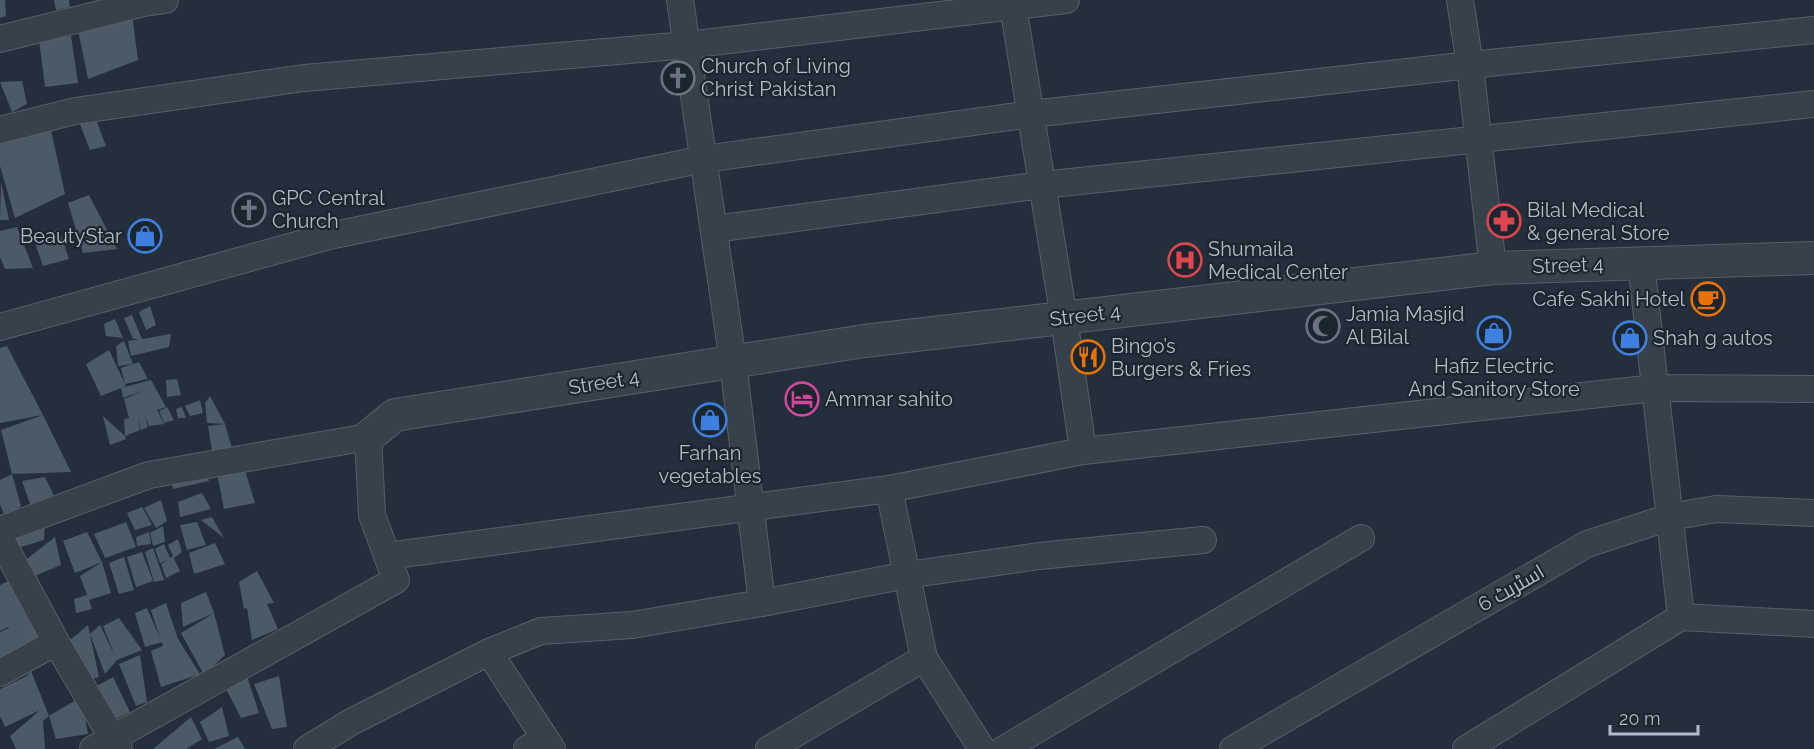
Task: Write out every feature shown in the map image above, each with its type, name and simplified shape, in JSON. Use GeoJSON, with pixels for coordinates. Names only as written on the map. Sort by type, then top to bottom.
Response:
{"type":"FeatureCollection","features":[{"type":"Feature","properties":{"kind":"street"},"geometry":{"type":"LineString","coordinates":[[0,39],[144,3],[165,0]]}},
{"type":"Feature","properties":{"kind":"street"},"geometry":{"type":"LineString","coordinates":[[680,0],[733,362],[762,603]]}},
{"type":"Feature","properties":{"kind":"street"},"geometry":{"type":"LineString","coordinates":[[0,130],[75,111],[304,78],[687,45],[1012,3],[1066,0]]}},
{"type":"Feature","properties":{"kind":"street"},"geometry":{"type":"LineString","coordinates":[[1460,0],[1470,65],[1493,268]]}},
{"type":"Feature","properties":{"kind":"street"},"geometry":{"type":"LineString","coordinates":[[1012,3],[1064,318],[1083,451]]}},
{"type":"Feature","properties":{"kind":"street"},"geometry":{"type":"LineString","coordinates":[[0,327],[329,236],[704,159],[1031,114],[1470,65],[1814,30]]}},
{"type":"Feature","properties":{"kind":"street"},"geometry":{"type":"LineString","coordinates":[[714,228],[1042,185],[1814,104]]}},
{"type":"Feature","properties":{"kind":"street","name":"Street 4"},"geometry":{"type":"LineString","coordinates":[[368,437],[395,415],[864,341],[1493,268],[1814,258]]}},
{"type":"Feature","properties":{"kind":"street"},"geometry":{"type":"LineString","coordinates":[[1641,263],[1681,617]]}},
{"type":"Feature","properties":{"kind":"street"},"geometry":{"type":"LineString","coordinates":[[387,556],[889,489],[1083,451],[1655,388],[1814,388]]}},
{"type":"Feature","properties":{"kind":"street"},"geometry":{"type":"LineString","coordinates":[[0,530],[148,475],[368,437],[372,515],[396,580],[108,745],[0,538]]}},
{"type":"Feature","properties":{"kind":"street"},"geometry":{"type":"LineString","coordinates":[[889,489],[924,658],[982,749]]}},
{"type":"Feature","properties":{"kind":"street","name":"اسٹریٹ 6"},"geometry":{"type":"LineString","coordinates":[[1233,749],[1587,544],[1670,517],[1716,509],[1814,513]]}},
{"type":"Feature","properties":{"kind":"street"},"geometry":{"type":"LineString","coordinates":[[1004,749],[1361,538]]}},
{"type":"Feature","properties":{"kind":"street"},"geometry":{"type":"LineString","coordinates":[[307,749],[351,722],[489,652],[541,631],[632,625],[907,575],[1038,556],[1203,540]]}},
{"type":"Feature","properties":{"kind":"street"},"geometry":{"type":"LineString","coordinates":[[1466,749],[1681,617],[1814,624]]}},
{"type":"Feature","properties":{"kind":"street"},"geometry":{"type":"LineString","coordinates":[[0,673],[56,642]]}},
{"type":"Feature","properties":{"kind":"street"},"geometry":{"type":"LineString","coordinates":[[489,652],[541,745]]}},
{"type":"Feature","properties":{"kind":"street"},"geometry":{"type":"LineString","coordinates":[[769,749],[924,658]]}},
{"type":"Feature","properties":{"kind":"building"},"geometry":{"type":"Polygon","coordinates":[[[0,0],[5,0],[6,16],[0,18],[0,0]]]}},
{"type":"Feature","properties":{"kind":"building"},"geometry":{"type":"Polygon","coordinates":[[[54,0],[69,0],[70,7],[56,10],[54,0]]]}},
{"type":"Feature","properties":{"kind":"building"},"geometry":{"type":"Polygon","coordinates":[[[132,14],[138,60],[88,79],[78,30],[132,14]]]}},
{"type":"Feature","properties":{"kind":"building"},"geometry":{"type":"Polygon","coordinates":[[[71,36],[78,83],[45,87],[39,40],[71,36]]]}},
{"type":"Feature","properties":{"kind":"building"},"geometry":{"type":"Polygon","coordinates":[[[22,81],[27,104],[12,112],[0,82],[22,81]]]}},
{"type":"Feature","properties":{"kind":"building"},"geometry":{"type":"Polygon","coordinates":[[[94,114],[106,146],[90,150],[78,119],[94,114]]]}},
{"type":"Feature","properties":{"kind":"building"},"geometry":{"type":"Polygon","coordinates":[[[51,130],[65,194],[15,218],[0,166],[0,141],[51,130]]]}},
{"type":"Feature","properties":{"kind":"building"},"geometry":{"type":"Polygon","coordinates":[[[1,182],[9,220],[0,220],[1,182]]]}},
{"type":"Feature","properties":{"kind":"building"},"geometry":{"type":"Polygon","coordinates":[[[89,195],[117,249],[83,253],[68,203],[89,195]]]}},
{"type":"Feature","properties":{"kind":"building"},"geometry":{"type":"Polygon","coordinates":[[[17,227],[33,268],[5,269],[0,257],[0,231],[17,227]]]}},
{"type":"Feature","properties":{"kind":"building"},"geometry":{"type":"Polygon","coordinates":[[[59,229],[69,259],[43,266],[33,237],[59,229]]]}},
{"type":"Feature","properties":{"kind":"building"},"geometry":{"type":"Polygon","coordinates":[[[150,306],[156,325],[146,330],[139,312],[150,306]]]}},
{"type":"Feature","properties":{"kind":"building"},"geometry":{"type":"Polygon","coordinates":[[[132,315],[142,339],[171,334],[169,347],[131,356],[128,341],[139,339],[133,339],[124,318],[132,315]]]}},
{"type":"Feature","properties":{"kind":"building"},"geometry":{"type":"Polygon","coordinates":[[[115,319],[123,338],[106,336],[104,324],[115,319]]]}},
{"type":"Feature","properties":{"kind":"building"},"geometry":{"type":"Polygon","coordinates":[[[124,341],[133,364],[118,366],[116,346],[124,341]]]}},
{"type":"Feature","properties":{"kind":"building"},"geometry":{"type":"Polygon","coordinates":[[[7,346],[43,415],[0,423],[0,348],[7,346]]]}},
{"type":"Feature","properties":{"kind":"building"},"geometry":{"type":"Polygon","coordinates":[[[109,350],[126,386],[101,396],[86,364],[109,350]]]}},
{"type":"Feature","properties":{"kind":"building"},"geometry":{"type":"Polygon","coordinates":[[[139,362],[148,379],[125,384],[121,368],[139,362]]]}},
{"type":"Feature","properties":{"kind":"building"},"geometry":{"type":"Polygon","coordinates":[[[177,379],[181,395],[167,397],[166,380],[177,379]]]}},
{"type":"Feature","properties":{"kind":"building"},"geometry":{"type":"Polygon","coordinates":[[[151,380],[166,407],[157,410],[164,424],[149,426],[144,413],[148,427],[141,430],[138,418],[140,430],[125,436],[124,419],[129,418],[124,399],[146,390],[123,398],[121,388],[151,380]]]}},
{"type":"Feature","properties":{"kind":"building"},"geometry":{"type":"Polygon","coordinates":[[[210,396],[225,424],[207,423],[205,403],[210,396]]]}},
{"type":"Feature","properties":{"kind":"building"},"geometry":{"type":"Polygon","coordinates":[[[200,400],[203,413],[190,416],[185,406],[200,400]]]}},
{"type":"Feature","properties":{"kind":"building"},"geometry":{"type":"Polygon","coordinates":[[[167,407],[174,420],[164,423],[159,411],[167,407]]]}},
{"type":"Feature","properties":{"kind":"building"},"geometry":{"type":"Polygon","coordinates":[[[182,407],[186,418],[178,418],[176,409],[182,407]]]}},
{"type":"Feature","properties":{"kind":"building"},"geometry":{"type":"Polygon","coordinates":[[[43,415],[71,472],[12,474],[1,430],[43,415]]]}},
{"type":"Feature","properties":{"kind":"building"},"geometry":{"type":"Polygon","coordinates":[[[103,416],[125,436],[126,439],[110,445],[103,416]]]}},
{"type":"Feature","properties":{"kind":"building"},"geometry":{"type":"Polygon","coordinates":[[[225,424],[233,452],[212,451],[208,426],[225,424]]]}},
{"type":"Feature","properties":{"kind":"building"},"geometry":{"type":"Polygon","coordinates":[[[243,464],[255,503],[224,509],[216,468],[243,464]]]}},
{"type":"Feature","properties":{"kind":"building"},"geometry":{"type":"Polygon","coordinates":[[[203,468],[209,481],[173,489],[171,478],[203,468]]]}},
{"type":"Feature","properties":{"kind":"building"},"geometry":{"type":"Polygon","coordinates":[[[12,474],[21,506],[5,517],[0,504],[0,480],[12,474]]]}},
{"type":"Feature","properties":{"kind":"building"},"geometry":{"type":"Polygon","coordinates":[[[45,477],[57,502],[31,507],[22,481],[45,477]]]}},
{"type":"Feature","properties":{"kind":"building"},"geometry":{"type":"Polygon","coordinates":[[[202,493],[211,509],[180,517],[178,502],[202,493]]]}},
{"type":"Feature","properties":{"kind":"building"},"geometry":{"type":"Polygon","coordinates":[[[161,500],[167,521],[156,528],[144,508],[161,500]]]}},
{"type":"Feature","properties":{"kind":"building"},"geometry":{"type":"Polygon","coordinates":[[[142,507],[152,525],[135,530],[127,513],[142,507]]]}},
{"type":"Feature","properties":{"kind":"building"},"geometry":{"type":"Polygon","coordinates":[[[212,517],[224,538],[201,520],[212,517]]]}},
{"type":"Feature","properties":{"kind":"building"},"geometry":{"type":"Polygon","coordinates":[[[45,521],[44,540],[14,549],[10,534],[45,521]]]}},
{"type":"Feature","properties":{"kind":"building"},"geometry":{"type":"Polygon","coordinates":[[[126,522],[136,547],[105,558],[94,534],[126,522]]]}},
{"type":"Feature","properties":{"kind":"building"},"geometry":{"type":"Polygon","coordinates":[[[197,522],[206,545],[187,550],[180,525],[197,522]]]}},
{"type":"Feature","properties":{"kind":"building"},"geometry":{"type":"Polygon","coordinates":[[[163,526],[165,542],[153,546],[150,533],[163,526]]]}},
{"type":"Feature","properties":{"kind":"building"},"geometry":{"type":"Polygon","coordinates":[[[87,532],[102,562],[75,573],[63,541],[87,532]]]}},
{"type":"Feature","properties":{"kind":"building"},"geometry":{"type":"Polygon","coordinates":[[[149,532],[151,544],[137,546],[136,537],[149,532]]]}},
{"type":"Feature","properties":{"kind":"building"},"geometry":{"type":"Polygon","coordinates":[[[55,537],[61,565],[32,577],[23,562],[55,537]]]}},
{"type":"Feature","properties":{"kind":"building"},"geometry":{"type":"Polygon","coordinates":[[[178,539],[182,552],[174,558],[180,571],[166,578],[161,564],[168,560],[160,563],[155,549],[164,544],[170,558],[173,556],[168,545],[178,539]]]}},
{"type":"Feature","properties":{"kind":"building"},"geometry":{"type":"Polygon","coordinates":[[[215,543],[225,564],[194,574],[189,553],[215,543]]]}},
{"type":"Feature","properties":{"kind":"building"},"geometry":{"type":"Polygon","coordinates":[[[153,548],[164,580],[154,582],[145,552],[153,548]]]}},
{"type":"Feature","properties":{"kind":"building"},"geometry":{"type":"Polygon","coordinates":[[[142,552],[153,581],[136,587],[127,557],[142,552]]]}},
{"type":"Feature","properties":{"kind":"building"},"geometry":{"type":"Polygon","coordinates":[[[124,557],[134,590],[119,594],[109,563],[124,557]]]}},
{"type":"Feature","properties":{"kind":"building"},"geometry":{"type":"Polygon","coordinates":[[[102,562],[111,593],[89,600],[92,609],[76,613],[74,599],[87,595],[80,576],[102,562]]]}},
{"type":"Feature","properties":{"kind":"building"},"geometry":{"type":"Polygon","coordinates":[[[257,571],[274,603],[267,604],[278,629],[252,640],[247,608],[244,609],[239,582],[257,571]]]}},
{"type":"Feature","properties":{"kind":"building"},"geometry":{"type":"Polygon","coordinates":[[[10,580],[35,610],[40,644],[0,666],[0,632],[9,628],[0,631],[0,585],[10,580]]]}},
{"type":"Feature","properties":{"kind":"building"},"geometry":{"type":"Polygon","coordinates":[[[206,592],[214,613],[183,627],[181,603],[206,592]]]}},
{"type":"Feature","properties":{"kind":"building"},"geometry":{"type":"Polygon","coordinates":[[[166,603],[178,639],[200,674],[161,687],[151,651],[163,646],[162,642],[145,647],[135,613],[147,608],[160,638],[151,610],[166,603]]]}},
{"type":"Feature","properties":{"kind":"building"},"geometry":{"type":"Polygon","coordinates":[[[214,613],[225,655],[204,675],[181,633],[214,613]]]}},
{"type":"Feature","properties":{"kind":"building"},"geometry":{"type":"Polygon","coordinates":[[[119,618],[142,650],[117,660],[105,674],[90,634],[100,625],[115,656],[103,626],[119,618]]]}},
{"type":"Feature","properties":{"kind":"building"},"geometry":{"type":"Polygon","coordinates":[[[88,625],[99,677],[84,681],[68,642],[88,625]]]}},
{"type":"Feature","properties":{"kind":"building"},"geometry":{"type":"Polygon","coordinates":[[[140,655],[147,702],[136,706],[119,664],[140,655]]]}},
{"type":"Feature","properties":{"kind":"building"},"geometry":{"type":"Polygon","coordinates":[[[244,667],[259,713],[241,718],[222,681],[244,667]]]}},
{"type":"Feature","properties":{"kind":"building"},"geometry":{"type":"Polygon","coordinates":[[[31,671],[49,716],[43,721],[45,749],[16,749],[10,736],[38,711],[5,727],[0,716],[0,689],[27,676],[31,671]]]}},
{"type":"Feature","properties":{"kind":"building"},"geometry":{"type":"Polygon","coordinates":[[[279,676],[287,727],[272,729],[254,684],[279,676]]]}},
{"type":"Feature","properties":{"kind":"building"},"geometry":{"type":"Polygon","coordinates":[[[113,677],[130,712],[112,721],[95,687],[113,677]]]}},
{"type":"Feature","properties":{"kind":"building"},"geometry":{"type":"Polygon","coordinates":[[[81,697],[88,734],[56,739],[49,716],[81,697]]]}},
{"type":"Feature","properties":{"kind":"building"},"geometry":{"type":"Polygon","coordinates":[[[222,707],[229,736],[209,742],[200,722],[222,707]]]}},
{"type":"Feature","properties":{"kind":"building"},"geometry":{"type":"Polygon","coordinates":[[[191,717],[202,739],[186,749],[153,749],[191,717]]]}},
{"type":"Feature","properties":{"kind":"building"},"geometry":{"type":"Polygon","coordinates":[[[238,737],[245,749],[214,749],[238,737]]]}},
{"type":"Feature","properties":{"kind":"place","name":"Church of Living Christ Pakistan"},"geometry":{"type":"Point","coordinates":[678,78]}},
{"type":"Feature","properties":{"kind":"place","name":"GPC Central Church"},"geometry":{"type":"Point","coordinates":[249,210]}},
{"type":"Feature","properties":{"kind":"place","name":"Bilal Medical & general Store"},"geometry":{"type":"Point","coordinates":[1504,221]}},
{"type":"Feature","properties":{"kind":"place","name":"BeautyStar"},"geometry":{"type":"Point","coordinates":[145,236]}},
{"type":"Feature","properties":{"kind":"place","name":"Shumaila Medical Center"},"geometry":{"type":"Point","coordinates":[1185,260]}},
{"type":"Feature","properties":{"kind":"place","name":"Cafe Sakhi Hotel"},"geometry":{"type":"Point","coordinates":[1708,299]}},
{"type":"Feature","properties":{"kind":"place","name":"Jamia Masjid Al Bilal"},"geometry":{"type":"Point","coordinates":[1323,326]}},
{"type":"Feature","properties":{"kind":"place","name":"Hafiz Electric And Sanitory Store"},"geometry":{"type":"Point","coordinates":[1494,333]}},
{"type":"Feature","properties":{"kind":"place","name":"Shah g autos"},"geometry":{"type":"Point","coordinates":[1630,338]}},
{"type":"Feature","properties":{"kind":"place","name":"Bingo’s Burgers & Fries"},"geometry":{"type":"Point","coordinates":[1088,357]}},
{"type":"Feature","properties":{"kind":"place","name":"Ammar sahito"},"geometry":{"type":"Point","coordinates":[802,399]}},
{"type":"Feature","properties":{"kind":"place","name":"Farhan vegetables"},"geometry":{"type":"Point","coordinates":[710,420]}}]}
